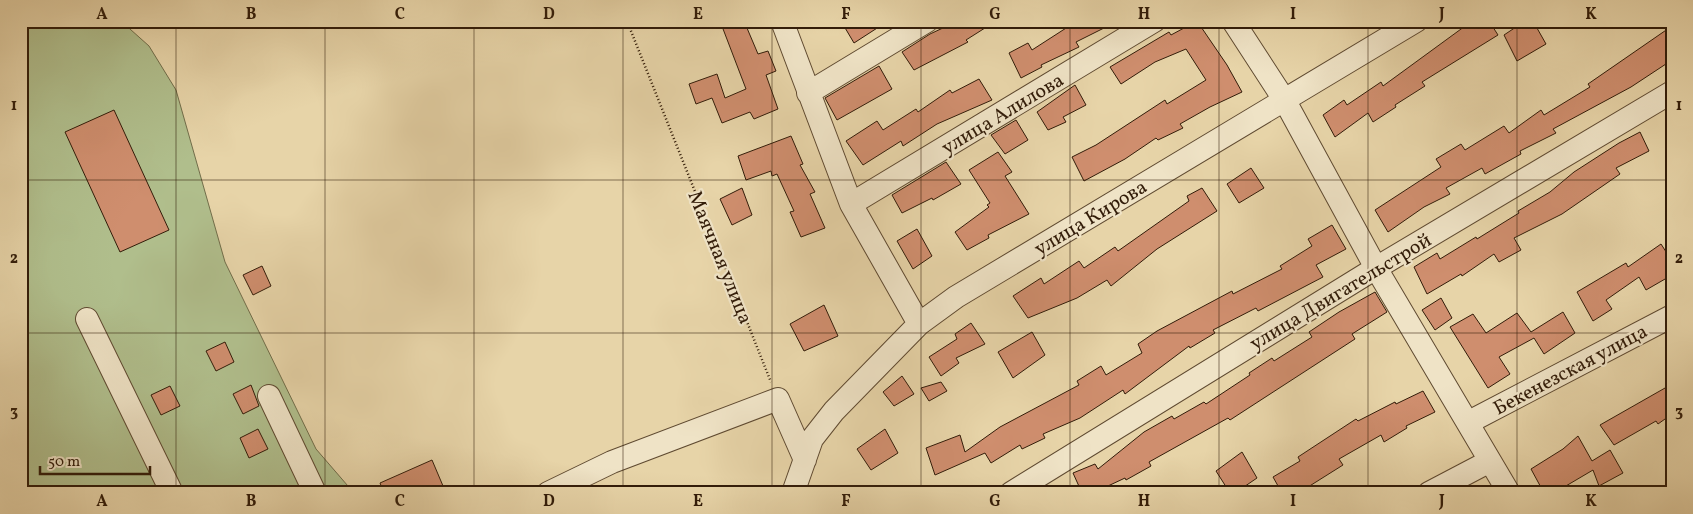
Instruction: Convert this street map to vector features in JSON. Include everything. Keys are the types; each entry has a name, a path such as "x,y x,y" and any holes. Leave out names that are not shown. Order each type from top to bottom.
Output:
{"street":[{"path":"782,21 851,204 919,324"},
{"path":"808,93 927,21"},
{"name":"улица Алилова","path":"851,204 1154,21"},
{"path":"1233,21 1285,101 1376,268 1469,422 1509,493"},
{"name":"улица Кирова","path":"805,460 812,439 834,411 919,324 964,292 1416,21"},
{"name":"улица Двигательстрой","path":"1011,493 1376,268 1672,92"},
{"name":"Бекенезская улица","path":"1469,422 1672,316"},
{"path":"87,319 172,493"},
{"path":"269,396 315,493"},
{"path":"548,493 612,462 778,399 805,460 792,493"},
{"path":"1429,493 1490,461"}],"path":[{"name":"Маячная улица","path":"627,21 778,399"}],"green space":[{"path":"21,21 121,21 149,46 176,90 225,262 316,449 354,493 21,493"}],"building":[{"path":"720,21 744,21 758,54 768,51 776,71 766,75 778,109 754,119 750,112 722,123 712,98 696,104 689,84 717,74 725,98 746,89"},
{"path":"841,21 888,21 854,43"},
{"path":"958,21 996,21 966,40 968,42 914,70 902,52 930,34"},
{"path":"1077,21 1118,21 1076,42 1079,47 1041,65 1042,67 1021,78 1009,53 1028,43 1032,50"},
{"path":"1197,21 1227,65 1242,92 1210,107 1180,124 1183,128 1158,140 1156,138 1125,159 1084,181 1072,157 1096,145 1165,100 1167,104 1206,80 1186,49 1155,62 1121,84 1110,67 1169,32 1171,35"},
{"path":"1472,21 1489,21 1498,35 1422,82 1425,86 1373,122 1368,113 1335,137 1323,115 1344,100 1347,105 1381,82 1383,86"},
{"path":"1525,21 1533,21 1546,44 1517,61 1504,35"},
{"path":"1672,26 1672,60 1631,87 1553,129 1556,133 1520,151 1521,154 1485,174 1482,168 1446,188 1450,194 1424,207 1388,232 1375,210 1441,167 1436,159 1461,144 1465,150 1504,126 1509,133 1541,110 1544,115 1590,87 1588,84"},
{"path":"879,66 892,89 837,120 825,98"},
{"path":"979,79 992,100 937,124 903,146 901,141 863,165 846,141 877,121 883,130 916,109 918,112 950,90 952,93"},
{"path":"1075,85 1086,105 1063,117 1066,122 1048,130 1037,112"},
{"path":"114,110 169,230 120,252 65,132"},
{"path":"1016,120 1028,140 1005,154 991,135"},
{"path":"1640,132 1649,151 1616,168 1620,174 1562,214 1514,238 1521,250 1499,262 1494,254 1462,276 1461,274 1427,294 1414,267 1437,253 1440,259 1476,237 1477,239 1550,192 1574,172"},
{"path":"791,136 803,164 800,165 815,192 810,194 825,228 801,237 790,212 794,211 777,174 772,176 771,171 746,180 738,156"},
{"path":"998,152 1012,172 1005,176 1029,214 988,235 989,238 967,250 955,232 989,207 987,205 990,203 969,170"},
{"path":"946,162 961,184 933,200 932,198 902,213 892,195"},
{"path":"1251,168 1264,188 1239,203 1227,184"},
{"path":"742,188 752,215 732,225 720,199"},
{"path":"1202,188 1217,211 1157,249 1111,286 1107,280 1077,298 1028,318 1013,296 1041,278 1044,284 1079,261 1084,268 1115,247 1118,251 1189,201 1187,196"},
{"path":"1332,225 1346,249 1316,265 1323,277 1258,311 1256,308 1213,330 1215,333 1190,348 1189,346 1125,394 1123,390 1080,418 1043,434 1045,438 1022,449 1020,445 991,463 985,453 935,475 926,448 960,435 965,452 1000,427 1079,385 1077,381 1101,366 1106,375 1142,353 1138,344 1157,331 1232,291 1233,294 1282,269 1280,266 1312,246 1308,239"},
{"path":"917,229 932,256 913,269 897,241"},
{"path":"1661,244 1672,261 1672,275 1646,290 1639,277 1606,300 1612,309 1593,321 1577,292 1626,263 1628,267"},
{"path":"262,266 271,286 253,295 243,275"},
{"path":"1375,292 1387,312 1352,334 1355,339 1230,420 1228,418 1149,462 1151,466 1126,480 1125,478 1093,493 1082,493 1073,473 1095,464 1098,469 1144,432 1172,416 1174,419 1204,402 1206,404 1272,358 1274,361 1312,337 1309,332 1339,312"},
{"path":"1441,298 1452,318 1435,330 1422,310"},
{"path":"824,305 838,336 804,351 790,324"},
{"path":"1563,312 1575,333 1544,354 1534,338 1499,357 1510,374 1488,388 1450,327 1473,314 1486,333 1517,313 1531,332"},
{"path":"971,323 985,344 956,358 959,363 941,376 929,357 957,339 955,334"},
{"path":"1032,332 1045,355 1013,378 998,352"},
{"path":"225,342 234,362 216,371 206,351"},
{"path":"902,376 914,394 894,406 883,392"},
{"path":"941,382 947,391 929,401 921,388"},
{"path":"251,385 259,406 243,414 233,394"},
{"path":"170,386 180,406 161,415 151,395"},
{"path":"1665,388 1672,399 1672,414 1658,424 1656,421 1614,445 1600,425"},
{"path":"1423,391 1435,412 1406,426 1407,428 1384,442 1381,435 1339,459 1343,465 1308,487 1296,493 1282,493 1273,477 1300,461 1298,457 1356,419 1358,421 1395,402 1396,404"},
{"path":"258,429 268,449 249,458 240,438"},
{"path":"885,429 898,453 871,470 857,449"},
{"path":"1578,436 1592,461 1610,450 1623,473 1599,486 1593,470 1554,493 1544,493 1531,469 1563,449"},
{"path":"1242,452 1257,478 1235,493 1230,493 1216,471"},
{"path":"432,460 446,493 384,493 380,483"}]}
